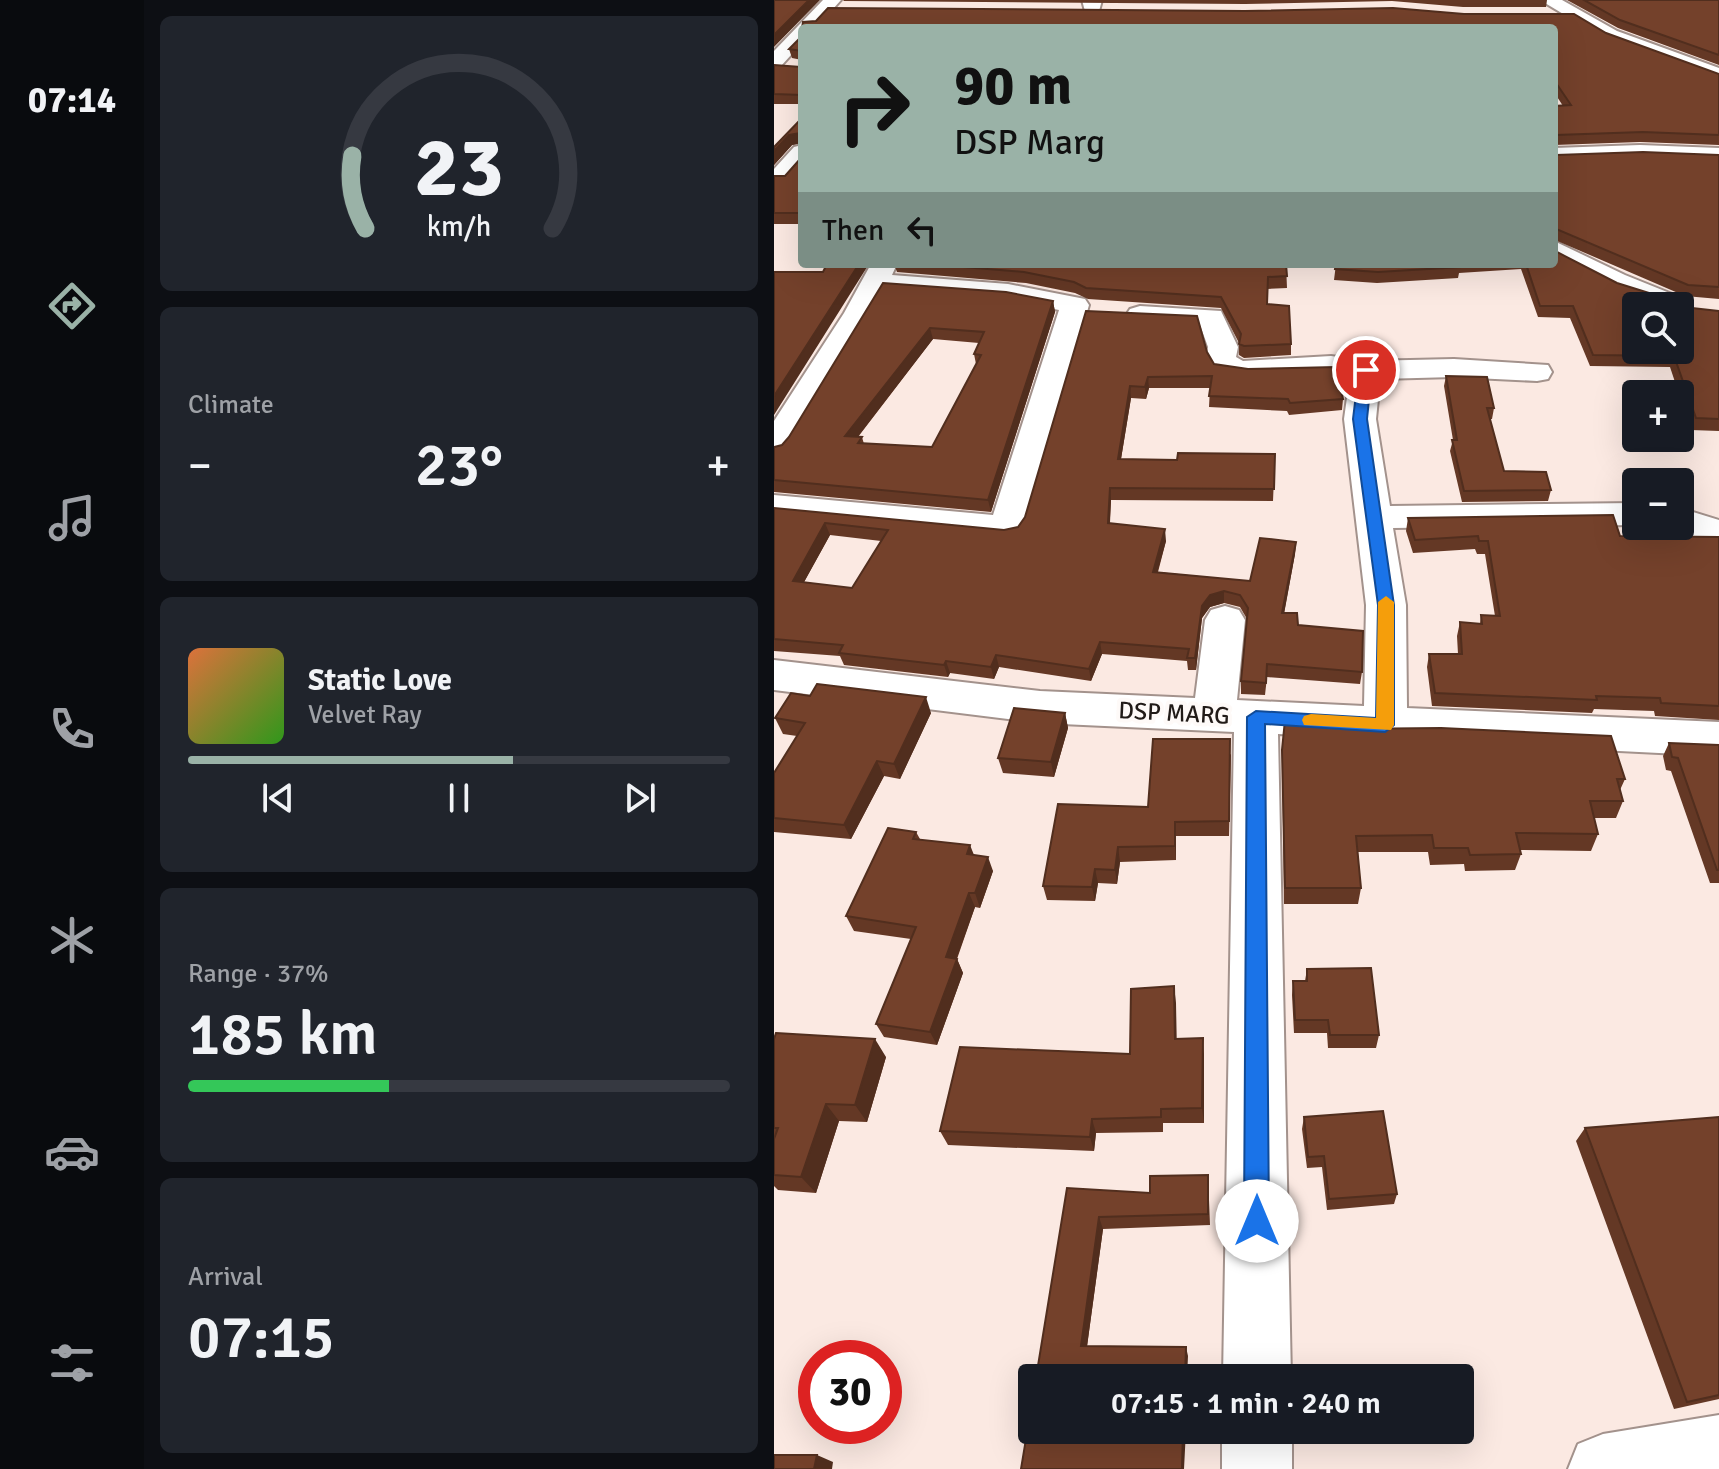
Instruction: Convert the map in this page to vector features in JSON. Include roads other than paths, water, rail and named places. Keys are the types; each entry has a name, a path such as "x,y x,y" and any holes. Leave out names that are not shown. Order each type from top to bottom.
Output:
{"street":[{"path":"812,24 833,7"},
{"path":"1546,8 1573,15 1611,35 1719,75"},
{"path":"774,64 798,37"},
{"path":"774,64 798,67"},
{"path":"1558,155 1640,152 1719,155"},
{"path":"785,180 798,159"},
{"path":"1558,251 1615,281 1645,292"},
{"path":"774,447 880,273 1008,292 1093,311 1211,317 1223,347 1221,357 1226,367 1244,371 1319,366 1366,370 1454,368 1537,372"},
{"path":"774,506 1007,528 1093,311"},
{"path":"1366,370 1360,419 1386,605 1385,725"},
{"path":"1376,517 1622,514"},
{"path":"1694,522 1719,534"},
{"path":"1225,620 1235,716 1257,1364"},
{"name":"DSP MARG","path":"780,687 1040,707 1719,739"},
{"path":"1257,1444 1257,1469"},
{"path":"1603,1469 1719,1450"}]}
